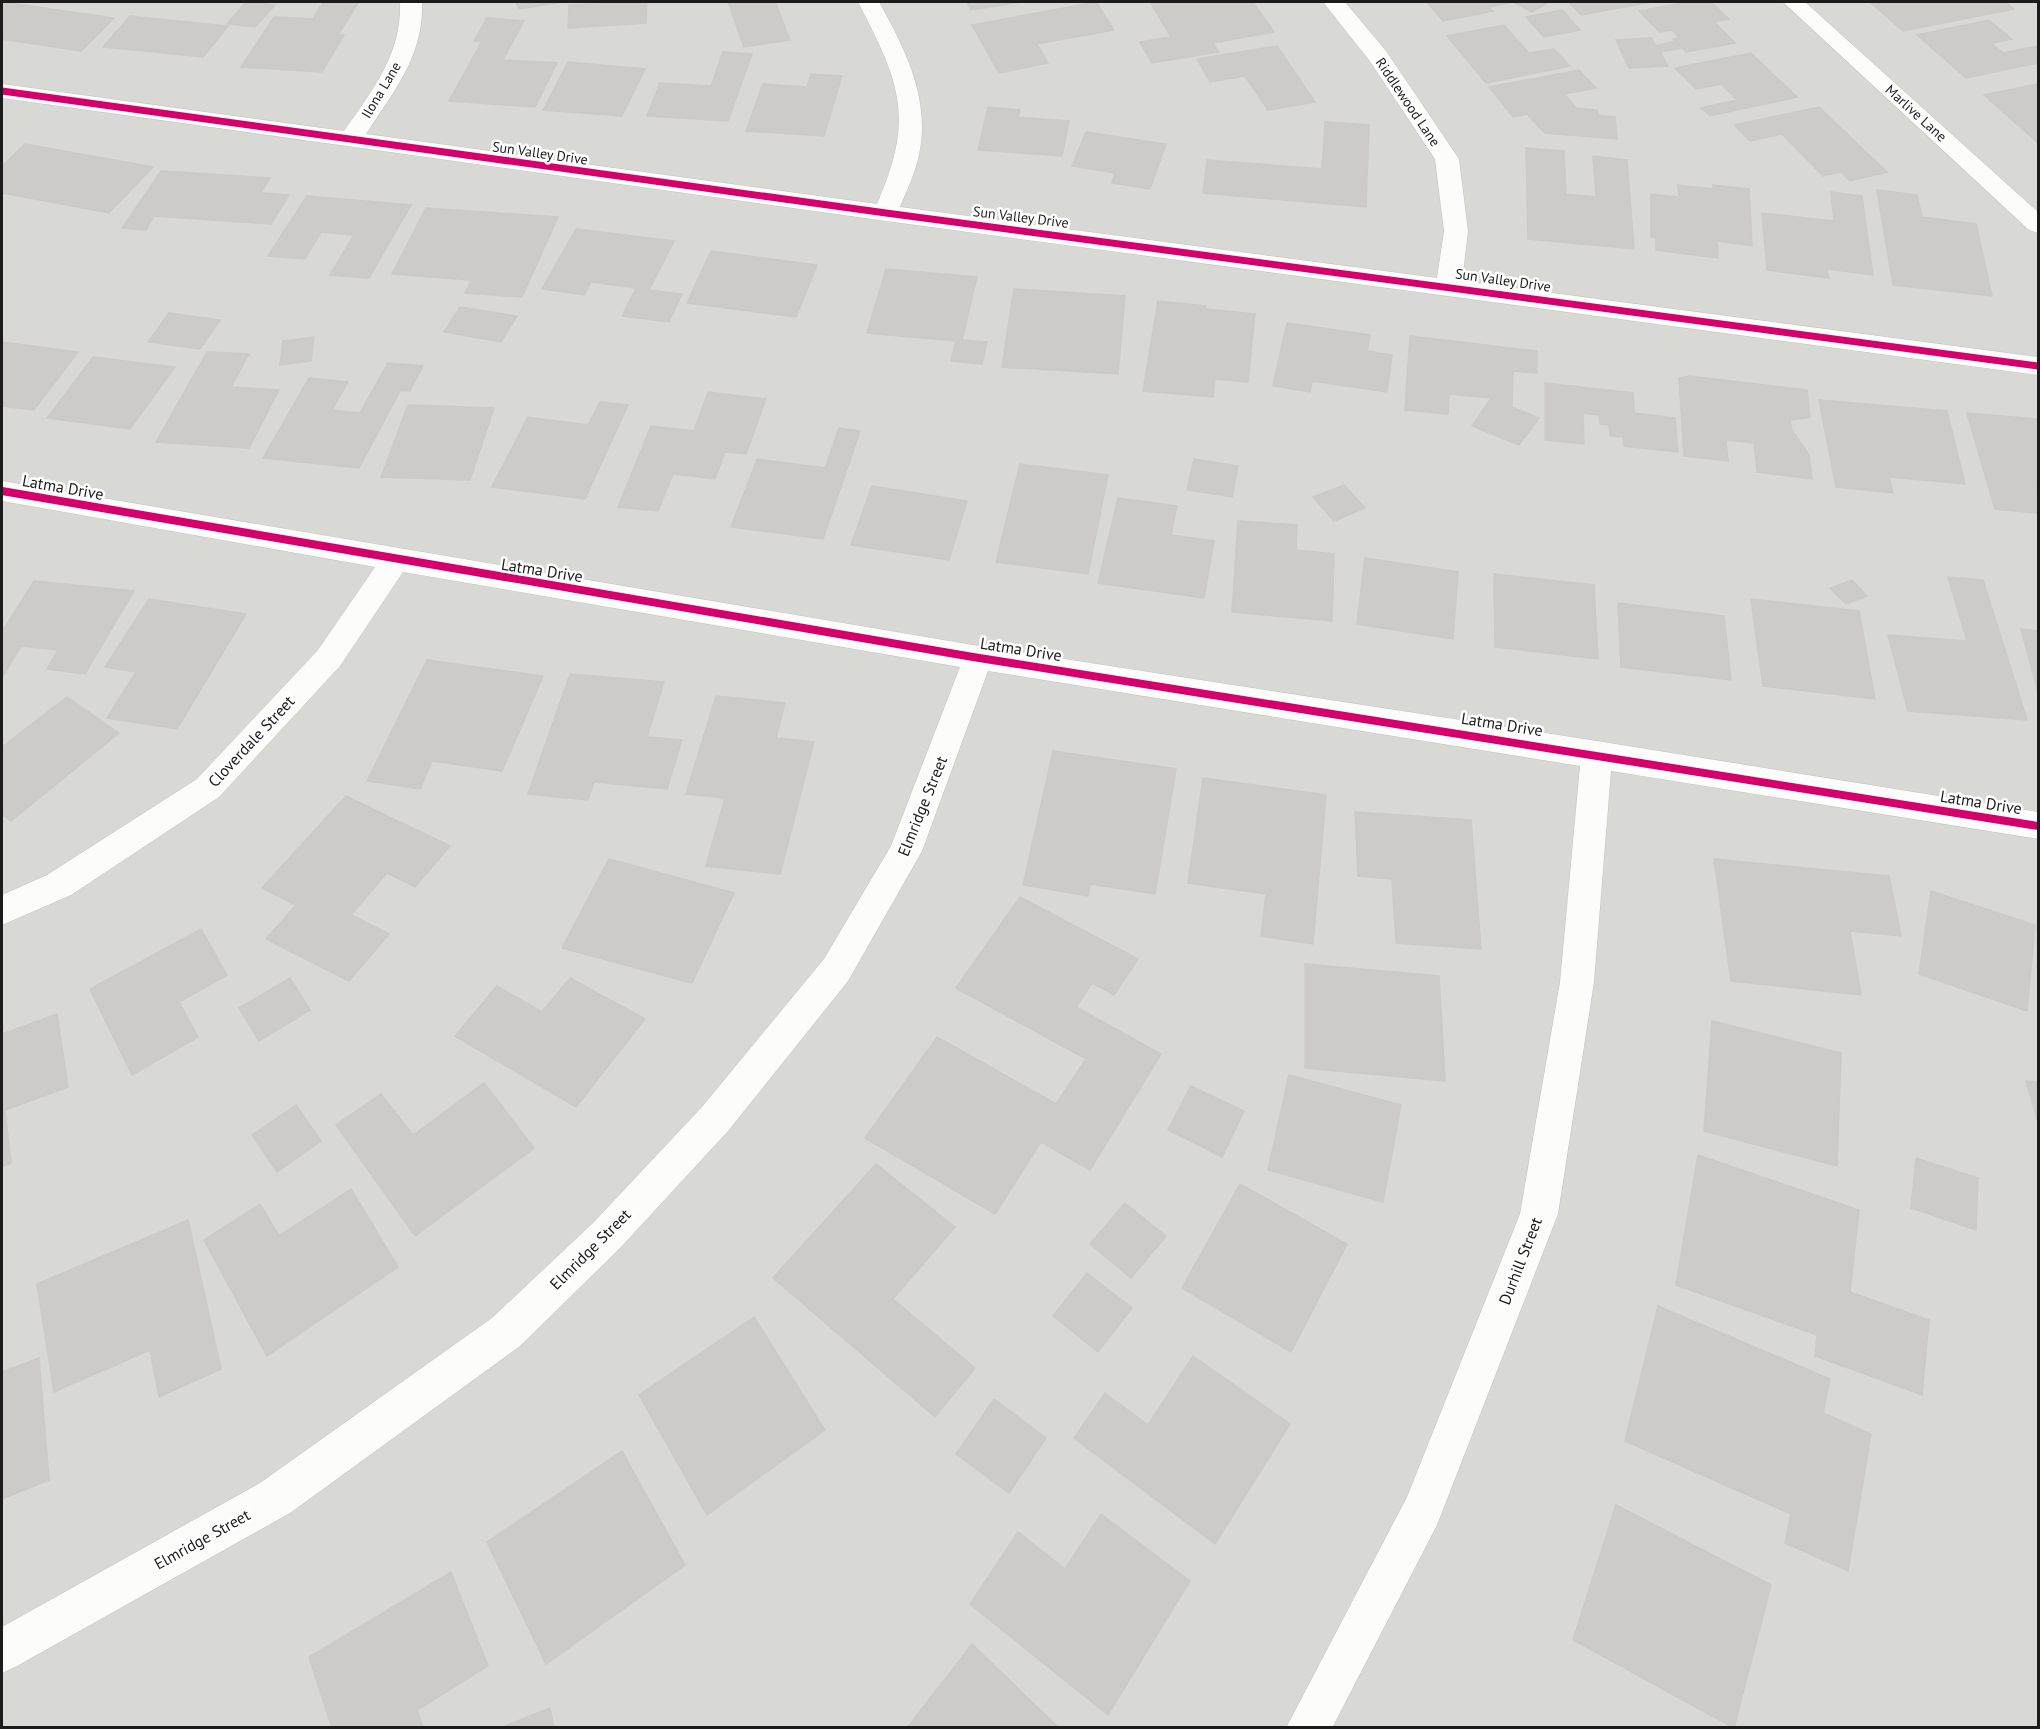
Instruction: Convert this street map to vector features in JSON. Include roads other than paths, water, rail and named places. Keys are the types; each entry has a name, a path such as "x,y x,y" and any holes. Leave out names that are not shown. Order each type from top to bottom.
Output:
{"street":[{"name":"Ilona Lane","path":"350,140 394,74 409,39 411,2"},
{"path":"869,2 902,68 910,96 912,123 909,149 886,213"},
{"name":"Riddlewood Lane","path":"1334,2 1378,56 1447,159 1456,231 1449,286"},
{"name":"Marlive Lane","path":"1793,2 2038,225"},
{"name":"Sun Valley Drive","path":"2,91 886,213 2038,366"},
{"name":"Latma Drive","path":"2,491 395,561 978,658 1597,754 2038,826"},
{"name":"Cloverdale Street","path":"2,910 59,885 208,788 329,657 395,561"},
{"name":"Elmridge Street","path":"2,1651 275,1498 506,1332 607,1235 715,1119 836,970 906,851 978,658"},
{"name":"Durhill Street","path":"1308,1728 1422,1510 1539,1214 1577,982 1597,754"}]}
